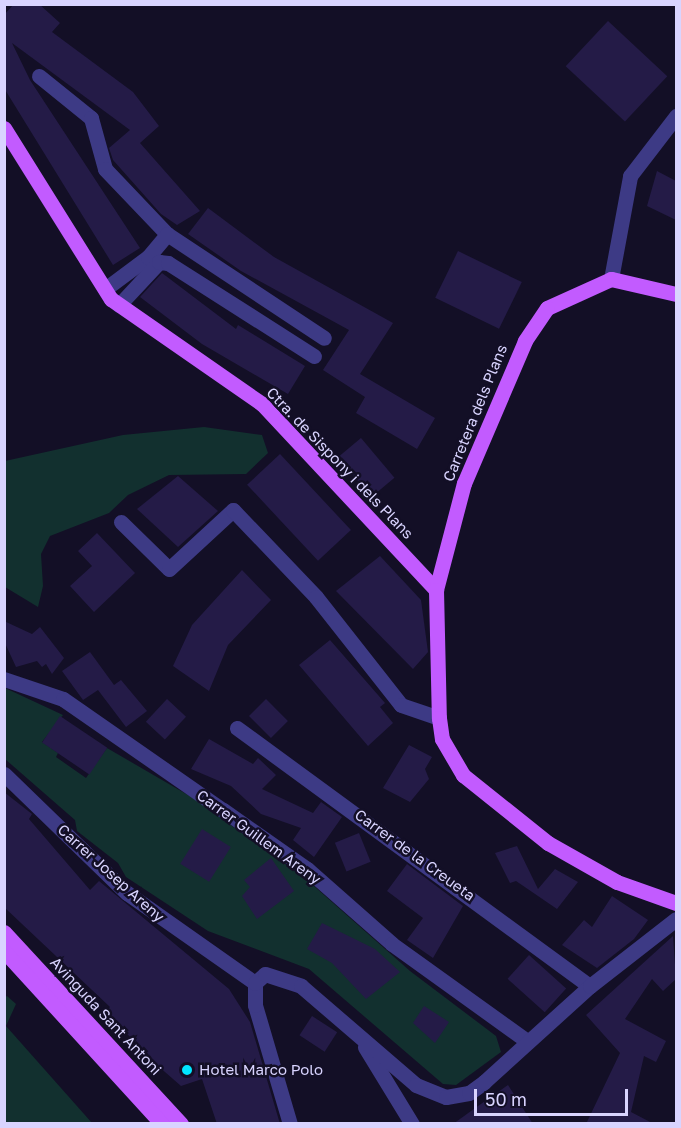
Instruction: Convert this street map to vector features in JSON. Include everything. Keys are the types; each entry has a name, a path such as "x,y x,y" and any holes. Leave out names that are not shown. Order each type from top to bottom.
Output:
{"main road":[{"name":"Ctra. de Sispony i dels Plans","path":"4,128 105,289 119,305 262,404 436,590"},
{"path":"611,279 676,294"},
{"name":"Carretera dels Plans","path":"611,279 547,308 525,341 464,483 436,590 439,718 442,739 463,775 507,814 617,882 676,903"},
{"name":"Avinguda Sant Antoni","path":"4,932 181,1124"},
{"name":"Avinguda Sant Antoni","path":"4,951 162,1124"}],"street":[{"path":"39,76 91,118 105,169 167,234 324,338"},
{"path":"611,279 630,176 676,116"},
{"path":"105,289 148,256 167,234"},
{"path":"119,305 159,262 168,264 314,356"},
{"path":"121,522 169,569 233,510 316,597 401,705 439,718"},
{"name":"Carrer Guillem Areny","path":"4,679 63,699 308,869 392,944 526,1041"},
{"name":"Carrer de la Creueta","path":"237,728 590,986"},
{"name":"Carrer Josep Areny","path":"4,774 128,893 255,983"},
{"path":"290,1124 255,1005 255,983 265,974 287,979 357,1034 416,1085 446,1096 469,1093 590,986 676,919"},
{"path":"357,1034 412,1124"}],"green space":[{"path":"204,427 262,435 268,453 246,474 169,475 128,495 109,513 50,536 41,554 43,586 38,607 5,587 5,461 123,435"},
{"path":"5,688 63,715 42,742 58,753 56,757 86,778 107,748 193,798 306,879 410,971 496,1036 501,1052 456,1085 443,1084 309,969 208,931 126,877 118,863 77,831 75,820 5,759"},
{"path":"7,996 16,1004 6,1026 92,1123 5,1123 4,998"}],"building":[{"path":"14,4 39,4 60,23 52,32 133,92 159,126 140,143 200,211 177,225 161,214 113,160 109,148 130,130 12,43 30,80 140,248 113,265 4,88 4,15"},
{"path":"608,21 667,76 625,122 566,66"},
{"path":"657,171 676,181 676,220 647,206"},
{"path":"208,208 274,257 393,323 360,374 435,418 417,449 356,413 365,397 323,370 349,330 241,271 188,234"},
{"path":"458,251 522,282 499,329 435,298"},
{"path":"162,273 236,329 238,325 305,366 288,394 202,344 140,297"},
{"path":"361,438 394,478 371,497 338,457"},
{"path":"280,454 351,530 318,561 247,485"},
{"path":"178,476 218,511 178,547 137,509"},
{"path":"97,533 135,573 94,612 70,586 92,566 78,551"},
{"path":"380,556 421,600 428,652 413,669 336,591"},
{"path":"242,570 271,600 228,645 209,691 173,666 192,625"},
{"path":"4,621 32,634 40,627 64,658 52,674 46,664 42,667 37,661 16,667 4,641"},
{"path":"330,640 385,703 380,707 393,723 368,746 299,665"},
{"path":"90,652 114,685 121,680 147,711 126,727 98,690 83,700 62,671"},
{"path":"167,699 186,717 165,739 146,722"},
{"path":"266,699 288,721 271,738 249,716"},
{"path":"60,716 107,748 89,774 42,743"},
{"path":"209,739 253,764 258,758 276,775 262,789 313,813 321,802 342,817 314,857 293,840 301,828 261,814 231,786 191,769"},
{"path":"409,745 432,757 425,769 429,779 410,802 383,788"},
{"path":"4,792 32,814 29,819 90,890 99,881 229,989 250,1022 280,1124 217,1124 202,1079 181,1086 157,1065 106,1012 110,1007 4,907"},
{"path":"202,829 231,847 209,882 180,864"},
{"path":"359,833 371,862 347,871 335,843"},
{"path":"517,846 538,889 555,869 578,882 557,909 516,881 510,883 495,853"},
{"path":"271,858 294,891 257,919 242,896 250,887 244,880"},
{"path":"407,864 463,906 433,958 407,940 423,918 387,891"},
{"path":"612,896 648,920 634,939 597,968 562,945 584,920 592,927"},
{"path":"322,923 375,949 400,972 366,999 332,963 307,949"},
{"path":"673,936 676,979 663,991 652,979 625,1019 666,1041 656,1062 644,1056 631,1112 654,1124 586,1124 620,1053 586,1015"},
{"path":"529,955 566,988 545,1012 508,979"},
{"path":"424,1006 449,1022 435,1043 413,1023"},
{"path":"312,1016 337,1032 325,1052 299,1035"},
{"path":"508,1085 533,1124 453,1124 478,1106"}],"place":[{"name":"Hotel Marco Polo","path":"187,1070"}]}
